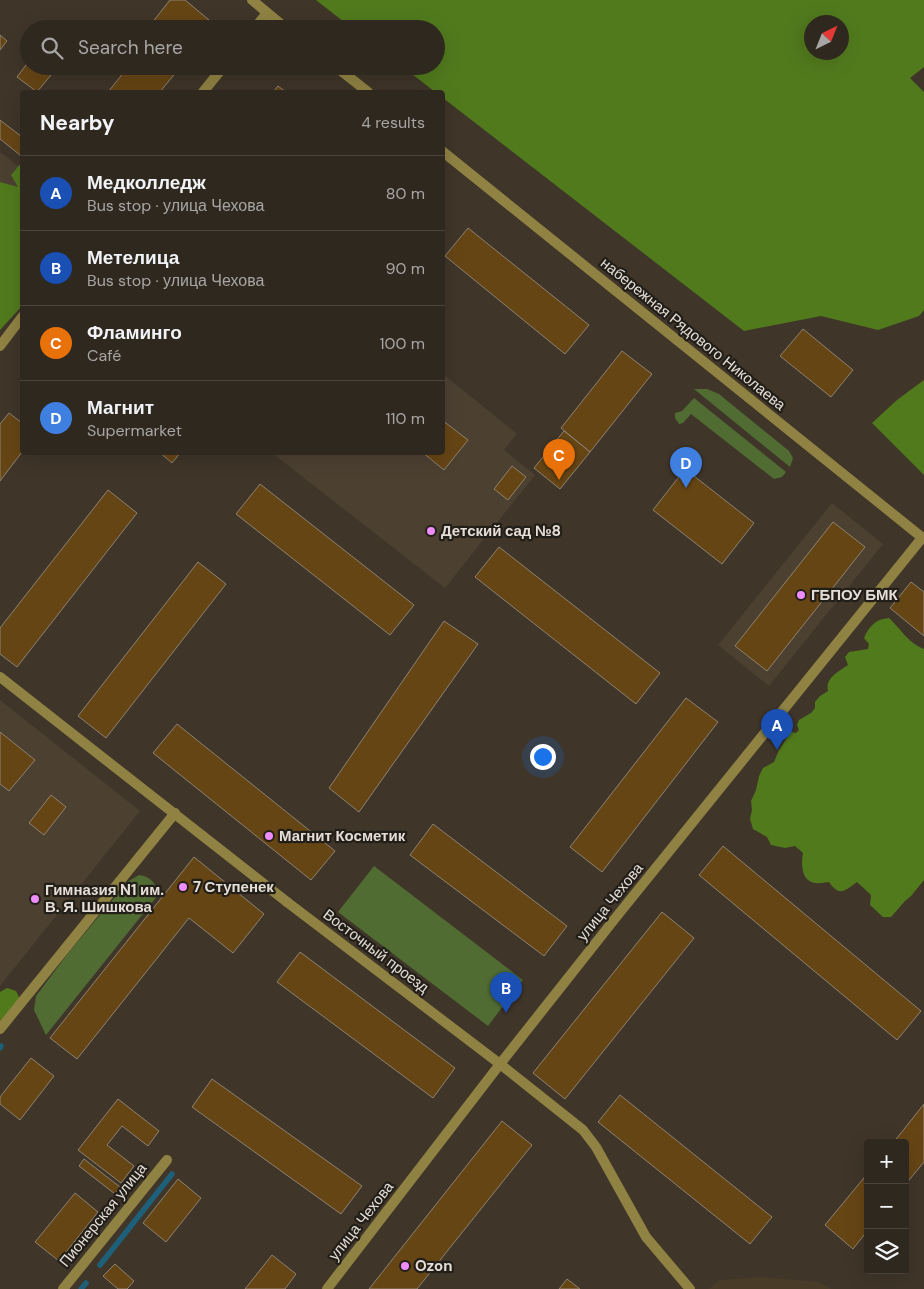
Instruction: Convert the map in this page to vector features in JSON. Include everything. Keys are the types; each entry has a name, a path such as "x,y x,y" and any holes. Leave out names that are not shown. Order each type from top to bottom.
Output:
{"street":[{"path":"252,0 276,20"},
{"path":"261,20 267,13"},
{"path":"205,90 217,75"},
{"path":"346,75 365,90"},
{"name":"набережная Рядового Николаева","path":"445,153 923,538"},
{"path":"0,346 20,320"},
{"name":"улица Чехова","path":"327,1289 500,1064 617,916 923,538"},
{"name":"Восточный проезд","path":"0,676 287,902 500,1064 583,1130 596,1146 646,1237 690,1289"},
{"path":"0,1029 175,813"},
{"name":"Пионерская улица","path":"64,1289 167,1160"}],"shaded area":[{"path":"0,152 20,167 20,193 0,219"},
{"name":"Детский сад №8","path":"445,376 517,434 504,450 535,475 445,588 275,455 445,455"},
{"name":"ГБПОУ БМК","path":"832,503 883,544 769,686 718,645"},
{"name":"Гимназия N1 им. В. Я. Шишкова","path":"0,700 140,811 0,986"},
{"path":"761,1277 819,1282 832,1289 708,1289 720,1280"}],"green space":[{"path":"316,0 924,0 924,67 910,78 924,92 924,310 919,316 878,330 821,316 744,331 445,100 445,90 432,90 413,75 445,75 445,20 342,20"},
{"path":"20,164 20,308 0,330 0,182 18,187 11,175"},
{"path":"924,380 924,475 872,423 897,400"},
{"path":"694,389 707,389 719,394 789,451 793,458 790,467"},
{"path":"694,398 786,472 782,477 774,479 691,414 683,423 679,424 675,418 675,413 682,411"},
{"path":"889,618 909,639 924,649 924,880 891,917 883,917 870,905 871,895 857,882 846,890 839,891 829,882 811,882 803,872 803,853 795,846 785,848 771,845 767,837 753,829 750,819 751,801 763,768 774,762 779,750 791,732 796,733 799,730 797,725 799,720 811,713 815,708 815,702 828,691 830,679 848,665 845,657 849,652 868,649 869,644 864,638 868,630 877,622"},
{"path":"374,866 523,980 488,1026 338,912"},
{"path":"139,875 152,881 158,895 46,1035 34,1010 36,996 69,952 127,882"},
{"path":"7,988 16,991 20,999 0,1021 0,992"}],"building":[{"path":"170,0 185,0 209,20 154,20"},
{"path":"0,35 7,41 0,50"},
{"path":"20,73 20,75 51,75 39,90 34,90 17,77"},
{"path":"122,75 174,75 162,90 110,90"},
{"path":"278,86 283,90 275,90"},
{"path":"0,120 20,135 20,155 0,139"},
{"path":"468,228 589,325 565,354 445,256"},
{"path":"803,329 853,370 831,397 780,356"},
{"path":"622,351 652,374 590,452 561,428"},
{"path":"9,413 20,421 20,455 0,481 0,424"},
{"path":"445,422 468,440 444,470 426,455 445,455"},
{"path":"564,431 590,452 560,489 534,468"},
{"path":"163,455 179,455 172,463"},
{"path":"512,466 526,477 508,500 494,489"},
{"path":"685,469 754,523 722,564 653,510"},
{"path":"260,484 414,605 390,635 236,514"},
{"path":"108,490 137,513 17,667 0,654 0,628"},
{"path":"833,522 865,547 767,671 735,646"},
{"path":"499,547 660,673 636,704 475,577"},
{"path":"198,562 226,584 106,738 78,716"},
{"path":"911,582 924,592 924,636 890,608"},
{"path":"444,621 478,644 359,812 329,788"},
{"path":"686,698 718,722 602,872 570,847"},
{"path":"177,724 335,851 311,880 153,753"},
{"path":"0,732 35,760 9,791 0,784"},
{"path":"51,795 66,807 44,835 29,823"},
{"path":"433,824 567,926 544,956 410,855"},
{"path":"723,846 921,1011 897,1040 699,875"},
{"path":"194,857 264,914 233,953 189,918 77,1059 50,1038"},
{"path":"662,912 694,938 565,1099 533,1073"},
{"path":"300,952 455,1068 433,1098 277,982"},
{"path":"31,1058 54,1076 20,1120 0,1104 0,1097"},
{"path":"212,1079 362,1186 341,1214 192,1107"},
{"path":"620,1095 772,1217 750,1244 598,1122"},
{"path":"118,1099 159,1131 148,1146 122,1126 107,1145 134,1166 121,1183 78,1150"},
{"path":"924,1104 924,1162 909,1180 909,1139 896,1139"},
{"path":"502,1121 532,1145 417,1289 369,1289"},
{"path":"84,1159 120,1187 115,1194 79,1166"},
{"path":"864,1178 864,1235 853,1249 825,1225"},
{"path":"178,1179 201,1198 166,1242 143,1223"},
{"path":"75,1193 98,1212 59,1261 35,1242"},
{"path":"272,1255 296,1274 285,1289 245,1289"},
{"path":"115,1264 134,1281 127,1289 118,1289 103,1276"},
{"path":"567,1279 580,1289 559,1289"}],"waterway":[{"path":"100,1265 172,1174"},
{"path":"81,1289 86,1283"}],"place":[{"name":"Фламинго","path":"559,480"},
{"name":"Магнит","path":"686,488"},
{"name":"Детский сад №8","path":"431,531"},
{"name":"ГБПОУ БМК","path":"801,595"},
{"name":"Медколледж","path":"777,750"},
{"name":"Магнит Косметик","path":"269,836"},
{"name":"7 Ступенек","path":"183,887"},
{"name":"Гимназия N1 им. В. Я. Шишкова","path":"35,899"},
{"name":"Метелица","path":"506,1013"},
{"name":"Ozon","path":"405,1266"}]}
